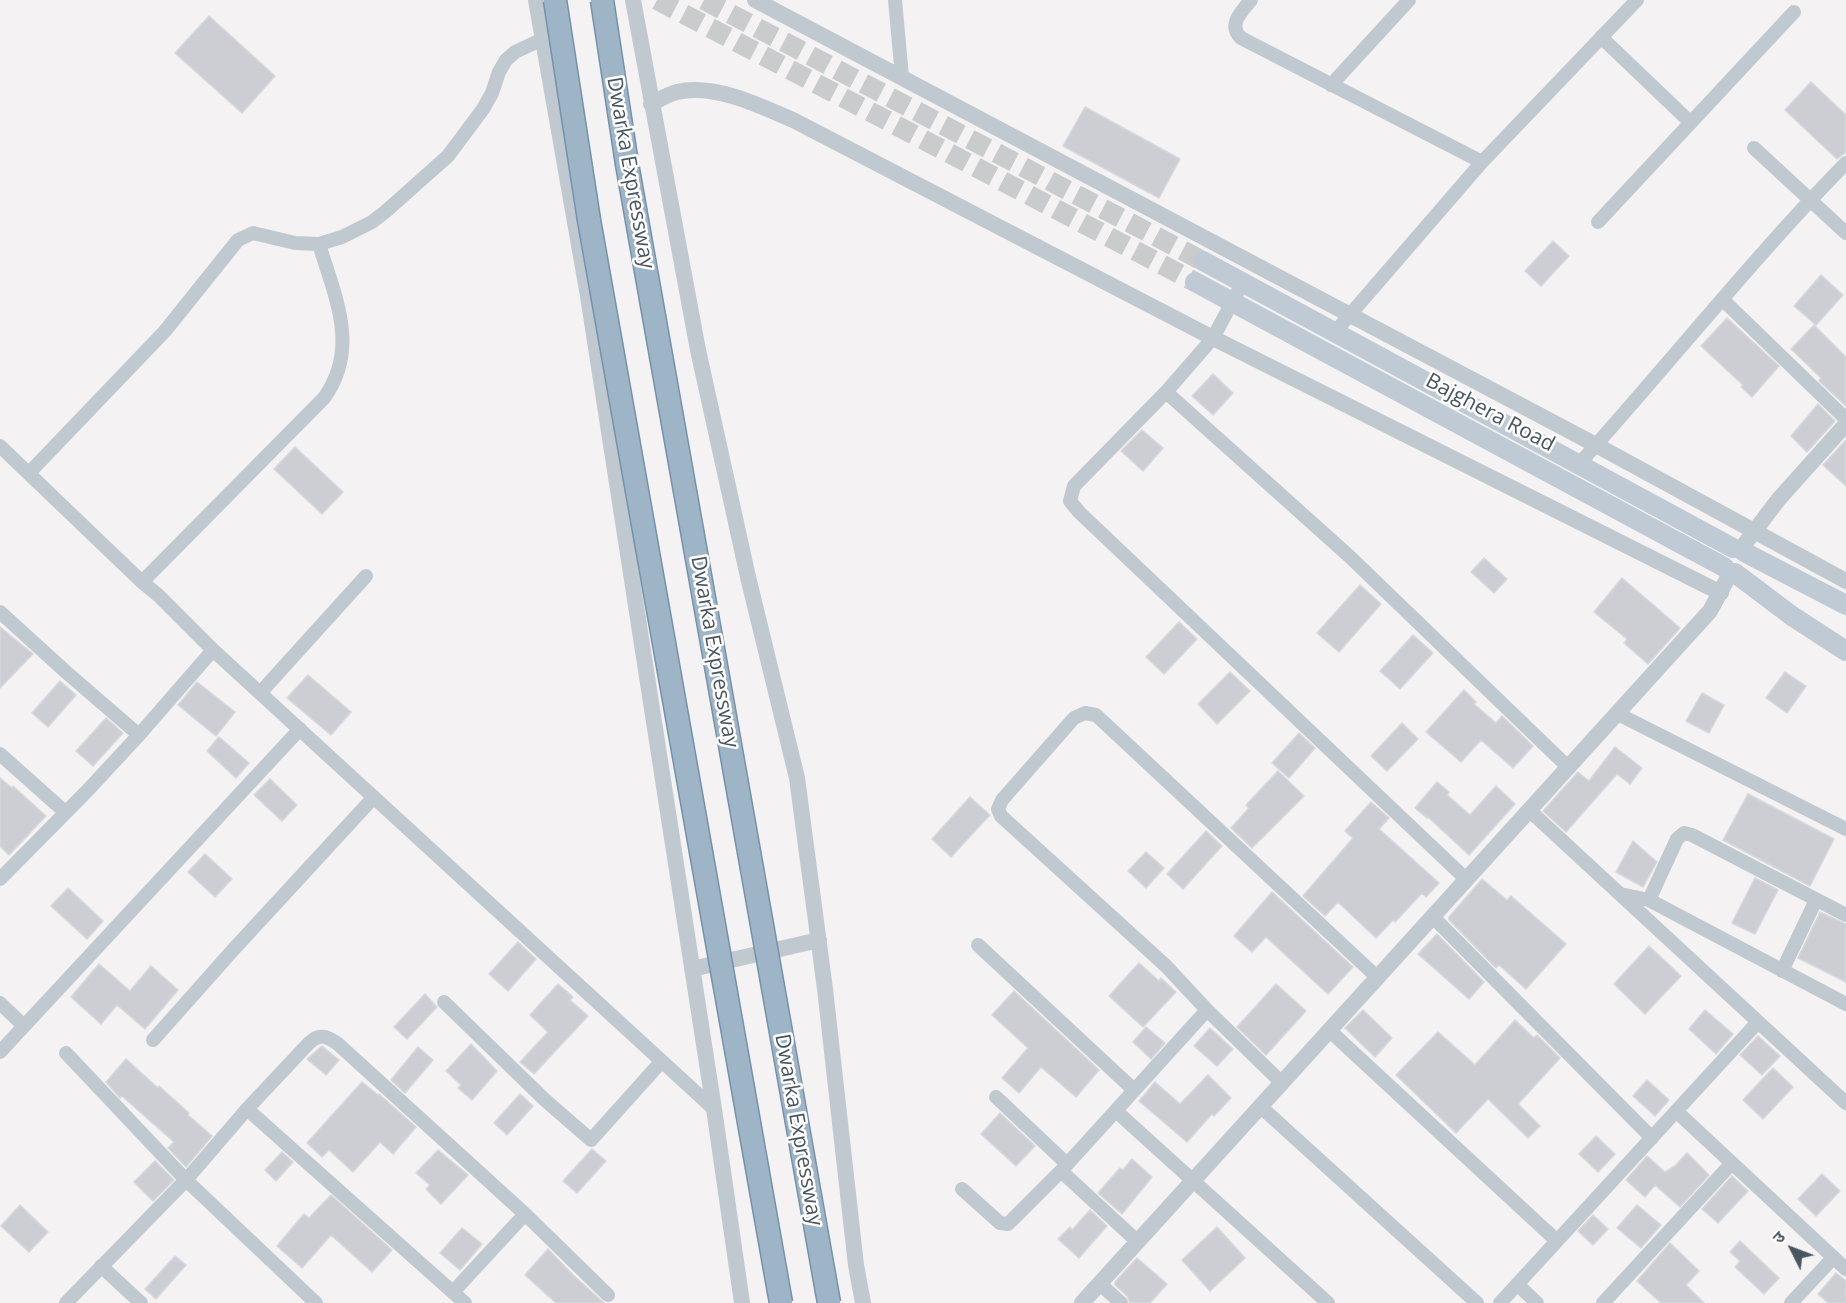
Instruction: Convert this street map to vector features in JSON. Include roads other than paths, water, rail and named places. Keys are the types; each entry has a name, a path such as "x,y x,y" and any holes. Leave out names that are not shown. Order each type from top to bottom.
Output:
{"highway":[{"path":"555,0 584,187 781,1303"},
{"name":"Dwarka Expressway","path":"602,0 627,164 829,1303"}],"main road":[{"name":"Bajghera Road","path":"1203,261 1739,550 1846,605"},
{"name":"Bajghera Road","path":"1195,282 1730,571 1792,616 1846,651"},
{"path":"1730,571 1743,570 1747,563 1739,550"}],"street":[{"path":"536,0 590,308 742,1303"},
{"path":"633,0 698,350 748,577 797,778 819,940 856,1265 863,1303"},
{"path":"755,0 1596,445 1846,581"},
{"path":"895,0 902,77"},
{"path":"1251,0 1237,20 1235,26 1238,35 1482,162"},
{"path":"1331,85 1409,0"},
{"path":"1335,332 1482,162 1637,0"},
{"path":"1598,222 1794,12"},
{"path":"1601,37 1690,122"},
{"path":"29,473 165,331 238,240 253,233 295,243 319,244 342,237 372,222 448,156 483,109 506,60 515,52 543,39"},
{"path":"651,104 676,92 702,90 737,97 807,126 1213,338 1721,593"},
{"path":"1754,148 1846,233"},
{"path":"1580,464 1722,299 1811,199 1846,164"},
{"path":"142,582 324,398 337,377 342,360 344,339 337,304 319,244"},
{"path":"1243,282 1213,338 1166,392 1074,486 1070,501 1467,880"},
{"path":"1722,299 1846,419"},
{"path":"1166,392 1349,556 1569,768"},
{"path":"1739,550 1799,475 1846,424"},
{"path":"0,446 213,650 714,1109"},
{"path":"1082,1303 1710,611 1730,571"},
{"path":"260,693 366,576"},
{"path":"0,612 139,735"},
{"path":"0,879 139,735 213,650"},
{"path":"1282,1083 1207,1010 1166,966 1005,821 999,813 998,809 1002,800 1079,714 1096,715 1378,978"},
{"path":"1618,714 1846,829"},
{"path":"0,1052 300,729"},
{"path":"0,754 65,812"},
{"path":"153,1040 374,797"},
{"path":"1530,811 1846,1103"},
{"path":"1649,900 1677,839 1684,833 1692,835 1846,915"},
{"path":"1620,894 1649,900 1846,1004"},
{"path":"1782,971 1816,900"},
{"path":"1433,917 1652,1138"},
{"path":"692,969 819,940"},
{"path":"978,945 1134,1090"},
{"path":"444,1002 545,1100 591,1140 661,1062"},
{"path":"0,1003 24,1026"},
{"path":"962,1189 1000,1223 1006,1225 1064,1168 1207,1010"},
{"path":"1500,1303 1758,1022"},
{"path":"1330,1031 1557,1241"},
{"path":"66,1303 186,1180 247,1108 319,1036 328,1037 525,1215 608,1295"},
{"path":"66,1053 186,1180 316,1303"},
{"path":"996,1097 1138,1242"},
{"path":"1261,1107 1477,1303"},
{"path":"247,1108 465,1303"},
{"path":"1116,1111 1328,1303"},
{"path":"1676,1111 1846,1269"},
{"path":"1603,1303 1732,1163"},
{"path":"453,1292 525,1215"},
{"path":"1791,1303 1833,1257"},
{"path":"101,1266 141,1303"},
{"path":"1100,1284 1120,1303"},
{"path":"1517,1284 1537,1303"}],"tunnel":[{"path":"657,0 1195,282"},
{"path":"704,0 1203,261"}]}
